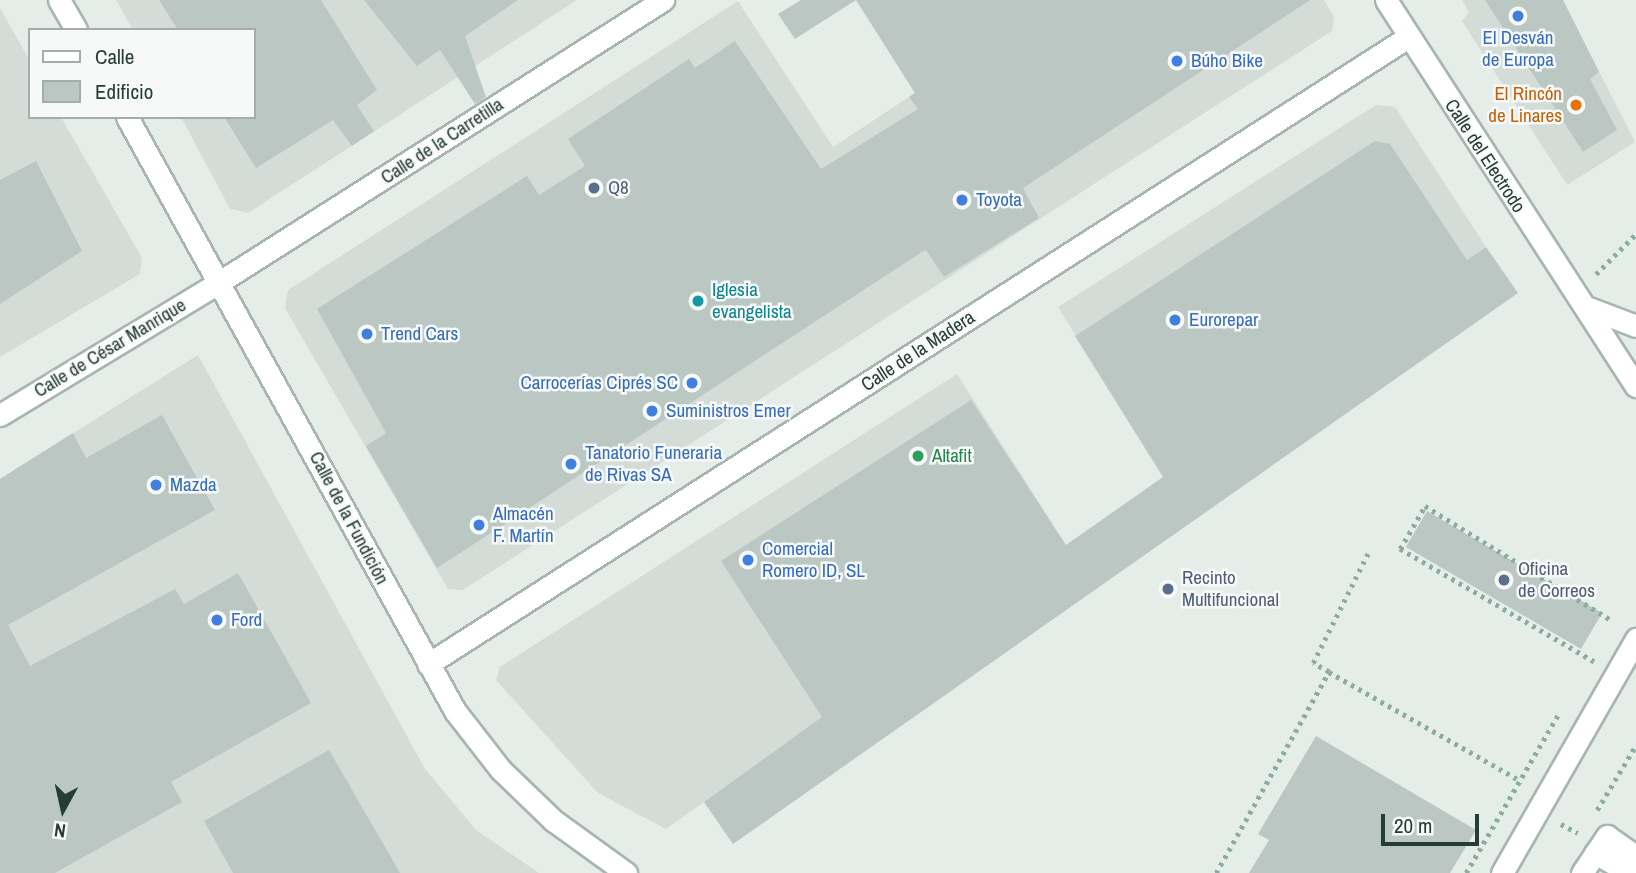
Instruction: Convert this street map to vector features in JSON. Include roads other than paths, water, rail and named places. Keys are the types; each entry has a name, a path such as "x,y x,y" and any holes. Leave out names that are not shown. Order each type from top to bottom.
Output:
{"street":[{"path":"59,0 75,28"},
{"name":"Calle de la Carretilla","path":"221,281 663,0"},
{"name":"Calle del Electrodo","path":"1386,0 1583,300 1636,386"},
{"name":"Calle de la Madera","path":"428,664 1408,37"},
{"name":"Calle de la Fundición","path":"128,119 221,281 455,711 501,770 554,821 626,873"},
{"name":"Calle de César Manrique","path":"0,415 221,281"},
{"path":"1583,300 1636,326"},
{"path":"1502,873 1636,639"},
{"path":"1586,848 1607,836 1636,856"},
{"path":"1582,873 1586,848"},
{"path":"1586,848 1629,873"}],"place":[{"name":"El Desván de Europa","path":"1518,16"},
{"name":"Búho Bike","path":"1177,61"},
{"name":"El Rincón de Linares","path":"1576,105"},
{"name":"Q8","path":"594,188"},
{"name":"Toyota","path":"962,200"},
{"name":"Iglesia evangelista","path":"698,301"},
{"name":"Eurorepar","path":"1175,320"},
{"name":"Trend Cars","path":"367,334"},
{"name":"Carrocerías Ciprés SC","path":"692,383"},
{"name":"Suministros Emer","path":"652,411"},
{"name":"Altafit","path":"918,456"},
{"name":"Tanatorio Funeraria de Rivas SA","path":"571,464"},
{"name":"Mazda","path":"156,485"},
{"name":"Almacén F. Martín","path":"479,525"},
{"name":"Comercial Romero ID, SL","path":"748,560"},
{"name":"Oficina de Correos","path":"1504,580"},
{"name":"Recinto Multifuncional","path":"1168,589"},
{"name":"Ford","path":"217,620"}]}
